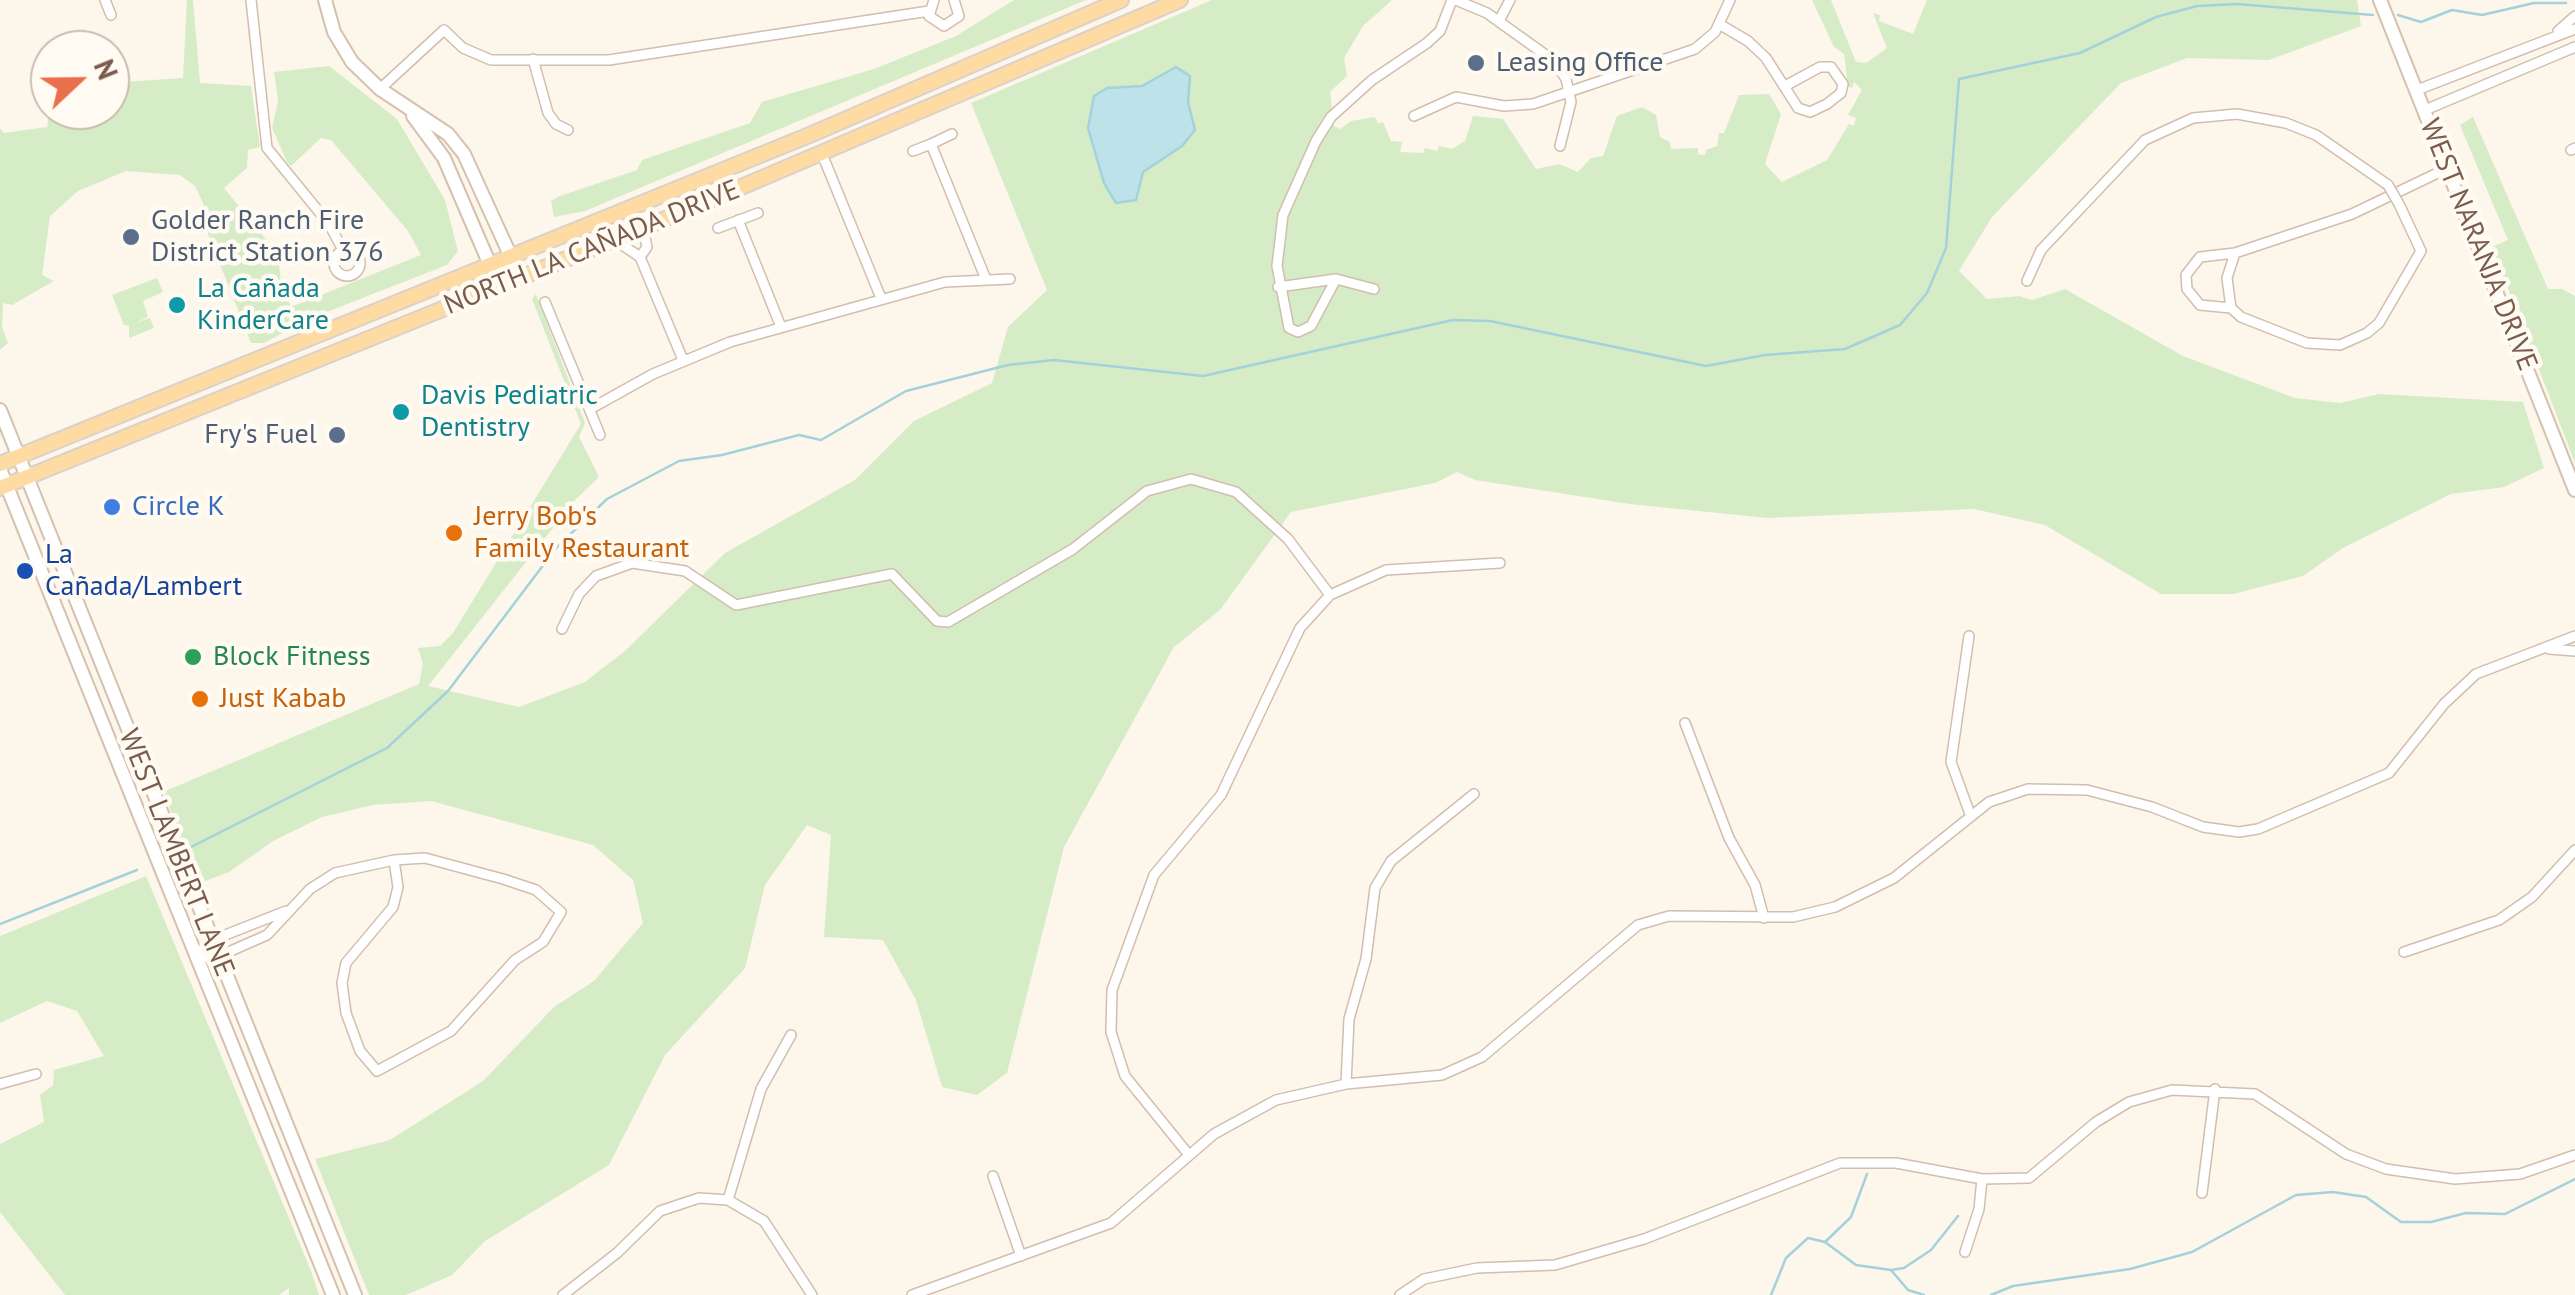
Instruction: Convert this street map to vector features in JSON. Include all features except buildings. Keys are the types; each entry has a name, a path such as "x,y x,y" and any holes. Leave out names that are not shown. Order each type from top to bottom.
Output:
{"main road":[{"path":"325,0 343,48 380,90 456,142 480,182 511,257 513,280"},
{"name":"NORTH LA CAÑADA DRIVE","path":"0,467 17,456 511,257 1121,0"},
{"name":"NORTH LA CAÑADA DRIVE","path":"3,487 822,154 1180,0"},
{"name":"WEST NARANJA DRIVE","path":"2380,0 2575,490"},
{"path":"993,56 1001,77"},
{"path":"401,104 444,158 490,265 513,280"},
{"name":"WEST LAMBERT LANE","path":"0,410 354,1295"},
{"name":"WEST LAMBERT LANE","path":"0,467 3,487 333,1295"}],"street":[{"path":"105,0 111,14"},
{"path":"250,0 266,148 329,224 343,250"},
{"path":"934,0 929,11 935,24 949,26 959,16 954,0"},
{"path":"1336,279 1315,322 1298,332 1284,321 1278,287 1284,215 1316,142 1343,103 1409,59 1440,30 1454,0 1499,21 1554,62 1571,102 1560,146"},
{"path":"1499,21 1510,0"},
{"path":"1414,116 1456,98 1504,106 1533,104 1695,49 1719,24 1730,0"},
{"path":"380,90 444,30 476,56 624,58 929,11"},
{"path":"2550,36 2575,16"},
{"path":"1719,24 1748,41 1798,108 1810,112 1841,93 1843,84 1831,67 1820,67 1785,86"},
{"path":"2417,90 2575,28"},
{"path":"2425,110 2575,50"},
{"path":"534,59 548,113 568,130"},
{"path":"2027,281 2041,250 2145,140 2193,118 2236,114 2286,123 2316,135 2388,185 2400,204 2422,252 2378,322 2340,345 2307,343 2241,317 2231,308 2200,304 2187,290 2186,275 2200,257 2235,253 2338,220 2448,168"},
{"path":"913,151 952,134"},
{"path":"931,144 985,277"},
{"path":"822,154 881,298"},
{"path":"718,228 758,213"},
{"path":"738,220 782,327"},
{"path":"640,256 647,247 643,228"},
{"path":"614,240 640,256 683,360"},
{"path":"2231,308 2226,278 2235,253"},
{"path":"590,409 683,360 782,327 945,282 985,277 1010,280"},
{"path":"1278,287 1336,279 1374,289"},
{"path":"545,302 600,435"},
{"path":"562,629 579,594 596,576 632,563 685,571 736,606 892,574 937,621 948,622 1074,549 1146,491 1191,480 1236,492 1288,539 1330,595"},
{"path":"1189,1154 1134,1089 1117,1060 1110,1013 1112,990 1154,875 1221,795 1300,628 1330,595 1386,570 1500,563"},
{"path":"1970,636 1952,762 1970,814"},
{"path":"912,1295 1111,1223 1148,1196 1189,1154 1253,1110 1298,1094 1346,1084 1442,1075 1482,1057 1638,925 1670,916 1764,918 1817,912 1880,886 1920,858 1970,814 2007,795 2063,788 2133,801 2220,831 2258,829 2389,773 2459,687 2494,665 2575,636"},
{"path":"2546,649 2575,651"},
{"path":"1685,724 1728,838 1755,885 1764,918"},
{"path":"1346,1084 1349,1019 1366,959 1375,888 1392,861 1474,794"},
{"path":"2404,952 2499,920 2532,897 2575,850"},
{"path":"195,957 216,957 267,935 288,910 335,873 394,860 426,858 504,879 536,890 561,912 542,942 516,960 450,1030 377,1071 360,1051 346,1013 342,983 346,964 393,906 398,886 394,860"},
{"path":"195,957 210,942 288,910"},
{"path":"728,1200 760,1089 791,1034"},
{"path":"0,1084 36,1074"},
{"path":"1400,1295 1424,1279 1477,1268 1555,1265 1644,1239 1840,1163 1896,1163 1982,1179 2029,1178 2096,1122 2129,1102 2172,1090 2214,1089 2255,1094 2346,1154 2386,1169 2454,1180 2520,1174 2575,1155"},
{"path":"2202,1194 2214,1089"},
{"path":"992,1176 1021,1256"},
{"path":"1965,1252 1979,1209 1982,1179"},
{"path":"563,1295 617,1254 660,1211 683,1200 728,1200 764,1221 796,1276 812,1295"}],"green space":[{"path":"187,0 193,0 200,83 251,86 260,147 248,150 247,168 224,188 275,250 263,261 267,264 278,256 281,282 291,307 421,255 408,231 331,140 321,138 291,166 287,162 272,128 278,101 274,72 329,66 397,119 445,200 458,251 447,265 309,319 264,343 251,343 208,234 203,203 195,186 180,175 126,171 78,191 50,216 42,275 54,281 12,305 3,303 2,327 8,343 0,350 0,128 4,133 30,129 130,130 130,82 183,78"},
{"path":"1014,0 1086,0 585,211 554,217 551,201 560,196 637,170 642,160 750,123 762,102 874,69 956,36"},
{"path":"1212,0 1392,0 1363,26 1344,58 1347,76 1330,92 1334,126 1340,129 1351,121 1375,117 1378,124 1383,122 1391,141 1402,142 1400,152 1423,153 1425,148 1437,151 1439,146 1452,149 1465,141 1473,116 1503,119 1536,169 1559,164 1578,172 1591,158 1603,156 1617,116 1642,107 1656,115 1660,137 1670,142 1671,149 1698,148 1698,154 1705,155 1706,150 1717,146 1719,133 1724,133 1739,95 1769,94 1781,114 1765,164 1782,182 1827,160 1849,124 1854,126 1856,118 1848,115 1862,90 1854,82 1852,88 1848,86 1844,54 1834,47 1812,0 1831,0 1856,62 1866,63 1887,48 1873,13 1880,15 1879,21 1913,34 1927,0 2357,0 2361,26 2269,60 2187,58 2121,83 1992,217 1959,271 1987,299 2019,296 2032,300 2065,289 2183,356 2295,398 2340,403 2379,394 2523,402 2544,468 2504,487 2451,494 2343,548 2303,576 2233,594 2161,594 2045,525 1974,509 1767,518 1630,504 1475,480 1457,472 1435,483 1291,512 1220,610 1174,647 1064,847 1007,1073 977,1095 942,1087 916,1000 883,940 824,937 831,835 807,825 765,885 745,968 665,1055 609,1165 485,1241 452,1275 406,1295 369,1295 315,1159 390,1140 483,1081 554,1007 594,981 643,923 633,880 593,845 431,801 373,805 322,817 273,841 229,872 200,883 163,792 419,684 423,664 418,648 440,646 453,633 581,424 532,299 536,294 585,423 579,437 599,477 575,500 428,686 519,707 585,682 626,650 725,553 855,480 914,421 992,383 1008,327 1047,290 971,103"},
{"path":"2473,117 2548,289 2562,289 2575,296 2575,463 2492,247 2508,240 2460,125"},
{"path":"157,278 163,292 143,301 148,317 135,323 150,318 154,328 129,338 129,326 124,325 112,295"},
{"path":"146,876 319,1295 289,1295 289,1288 279,1295 65,1295 0,1212 0,1144 44,1122 40,1095 53,1085 54,1070 104,1056 77,1011 47,1001 0,1023 0,936"}],"water":[{"path":"1176,67 1190,76 1188,102 1195,130 1182,146 1143,172 1136,200 1116,203 1104,183 1088,128 1094,96 1107,88 1142,86"}],"waterway":[{"path":"2398,15 2421,22 2452,10 2482,15 2534,3 2566,3"},
{"path":"191,847 387,748 448,691 557,547 607,499 679,461 722,455 799,435 821,440 906,391 1008,365 1054,360 1203,376 1453,320 1490,321 1706,366 1765,355 1845,349 1900,325 1927,293 1946,248 1959,79 2080,53 2156,17 2197,6 2237,4 2373,15"},
{"path":"0,924 137,870"},
{"path":"1825,1242 1851,1217 1867,1174"},
{"path":"1991,1295 2013,1286 2130,1269 2192,1252 2296,1195 2333,1192 2366,1197 2401,1222 2431,1222 2466,1213 2505,1214 2575,1179"},
{"path":"1891,1270 1904,1268 1931,1250 1958,1216"},
{"path":"1771,1295 1786,1258 1808,1238 1825,1242 1856,1265 1891,1270 1908,1290 1924,1295"}],"place":[{"name":"Leasing Office","path":"1476,63"},
{"name":"Golder Ranch Fire District Station 376","path":"131,237"},
{"name":"La Cañada KinderCare","path":"177,305"},
{"name":"Davis Pediatric Dentistry","path":"401,412"},
{"name":"Fry's Fuel","path":"337,435"},
{"name":"Circle K","path":"112,507"},
{"name":"Jerry Bob's Family Restaurant","path":"454,533"},
{"name":"La Cañada/Lambert","path":"25,571"},
{"name":"Block Fitness","path":"193,657"},
{"name":"Just Kabab","path":"200,699"}]}
